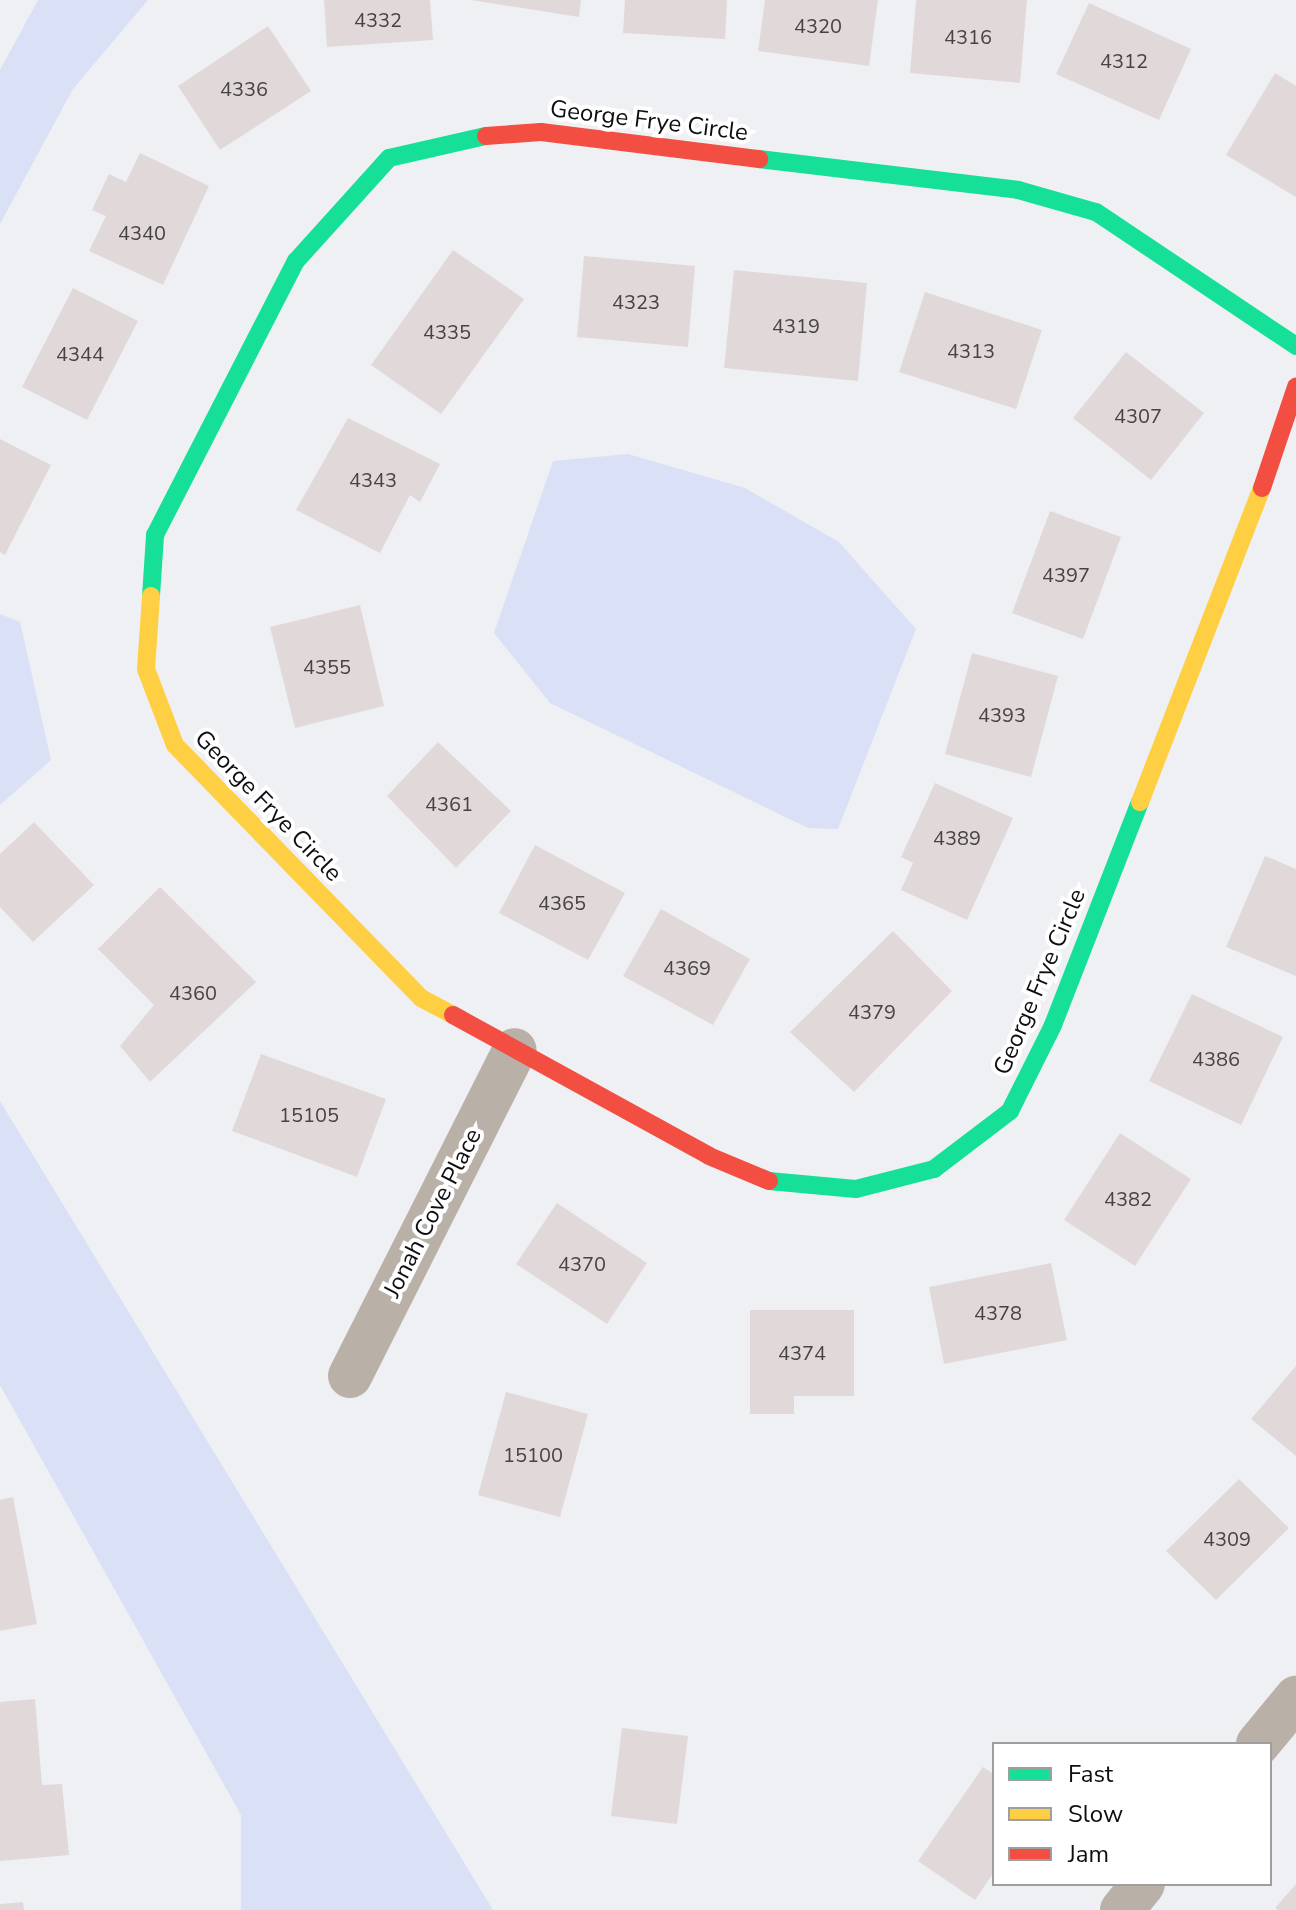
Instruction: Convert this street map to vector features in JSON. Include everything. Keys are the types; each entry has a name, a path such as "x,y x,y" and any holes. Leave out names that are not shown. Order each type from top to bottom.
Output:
{"street":[{"name":"George Frye Circle","path":"1296,346 1096,212 1018,190 541,132 464,138 389,158 296,261 155,535 146,669 175,745 421,998 709,1156 777,1184 856,1189 934,1169 1010,1111 1053,1025 1275,454 1296,387"},
{"name":"Jonah Cove Place","path":"350,1376 515,1050"},
{"path":"1260,1742 1296,1698"},
{"path":"1122,1910 1141,1886"}],"shaded area":[{"path":"38,0 148,0 73,89 0,224 0,70"},
{"path":"628,454 745,488 839,542 916,629 838,829 808,828 550,703 494,633 553,461"},
{"path":"0,614 20,622 51,760 0,805"},
{"path":"0,1101 493,1910 241,1910 241,1815 0,1385"}],"building":[{"path":"324,0 430,0 433,40 327,47"},
{"path":"471,0 581,0 579,17"},
{"path":"625,0 727,0 725,39 623,33"},
{"path":"765,0 878,0 869,66 758,51"},
{"path":"916,0 1027,0 1020,83 910,73"},
{"path":"1089,3 1191,49 1159,120 1056,74"},
{"path":"268,26 311,91 220,150 178,86"},
{"path":"1275,73 1296,86 1296,197 1226,155"},
{"path":"140,153 209,186 163,285 89,251 106,216 92,210 109,174 126,182"},
{"path":"453,250 524,299 441,414 371,365"},
{"path":"584,256 695,266 688,347 577,337"},
{"path":"734,270 867,283 858,381 724,368"},
{"path":"73,288 138,321 87,420 22,387"},
{"path":"925,292 1042,330 1016,409 899,372"},
{"path":"1126,352 1204,413 1151,480 1073,418"},
{"path":"348,418 440,464 420,502 410,495 380,553 296,510"},
{"path":"0,439 51,465 5,555 0,552"},
{"path":"1050,511 1121,537 1083,639 1012,613"},
{"path":"360,605 384,706 295,728 270,627"},
{"path":"972,653 1058,676 1031,777 945,754"},
{"path":"438,742 511,811 456,868 387,796"},
{"path":"935,783 1013,818 967,920 901,890 913,863 901,857"},
{"path":"34,822 94,885 33,942 0,907 0,854"},
{"path":"535,845 625,893 588,960 499,913"},
{"path":"1265,856 1296,869 1296,976 1226,947"},
{"path":"160,887 256,982 150,1082 120,1046 154,1005 98,949"},
{"path":"661,909 750,959 713,1025 623,976"},
{"path":"893,931 952,991 854,1092 790,1032"},
{"path":"1192,994 1283,1037 1241,1125 1149,1081"},
{"path":"261,1054 386,1099 357,1177 232,1131"},
{"path":"1120,1133 1191,1179 1135,1266 1064,1220"},
{"path":"557,1203 647,1263 607,1324 516,1264"},
{"path":"1051,1263 1067,1340 944,1364 929,1287"},
{"path":"750,1310 854,1310 854,1396 794,1396 794,1414 750,1414"},
{"path":"1296,1366 1296,1456 1251,1419"},
{"path":"506,1392 588,1414 560,1517 478,1495"},
{"path":"1239,1479 1289,1528 1216,1600 1166,1551"},
{"path":"13,1497 37,1624 0,1631 0,1500"},
{"path":"35,1699 42,1785 62,1784 69,1855 0,1861 0,1702"},
{"path":"622,1728 688,1736 677,1824 611,1816"},
{"path":"983,1767 992,1773 992,1875 975,1900 918,1861"},
{"path":"1296,1884 1296,1910 1275,1908"},
{"path":"23,1902 24,1910 0,1910 0,1904"}],"traffic: fast":[{"path":"151,596 155,535 296,261 389,158 486,136"},
{"path":"759,159 1018,190 1096,212 1296,346"},
{"path":"769,1181 856,1189 934,1169 1010,1111 1053,1025 1140,802"}],"traffic: slow":[{"path":"1140,802 1262,488"},
{"path":"151,596 146,669 175,745 421,998 453,1015"}],"traffic: jam":[{"path":"486,136 541,132 759,159"},
{"path":"1262,488 1296,387"},
{"path":"453,1015 709,1156 769,1181"}]}
